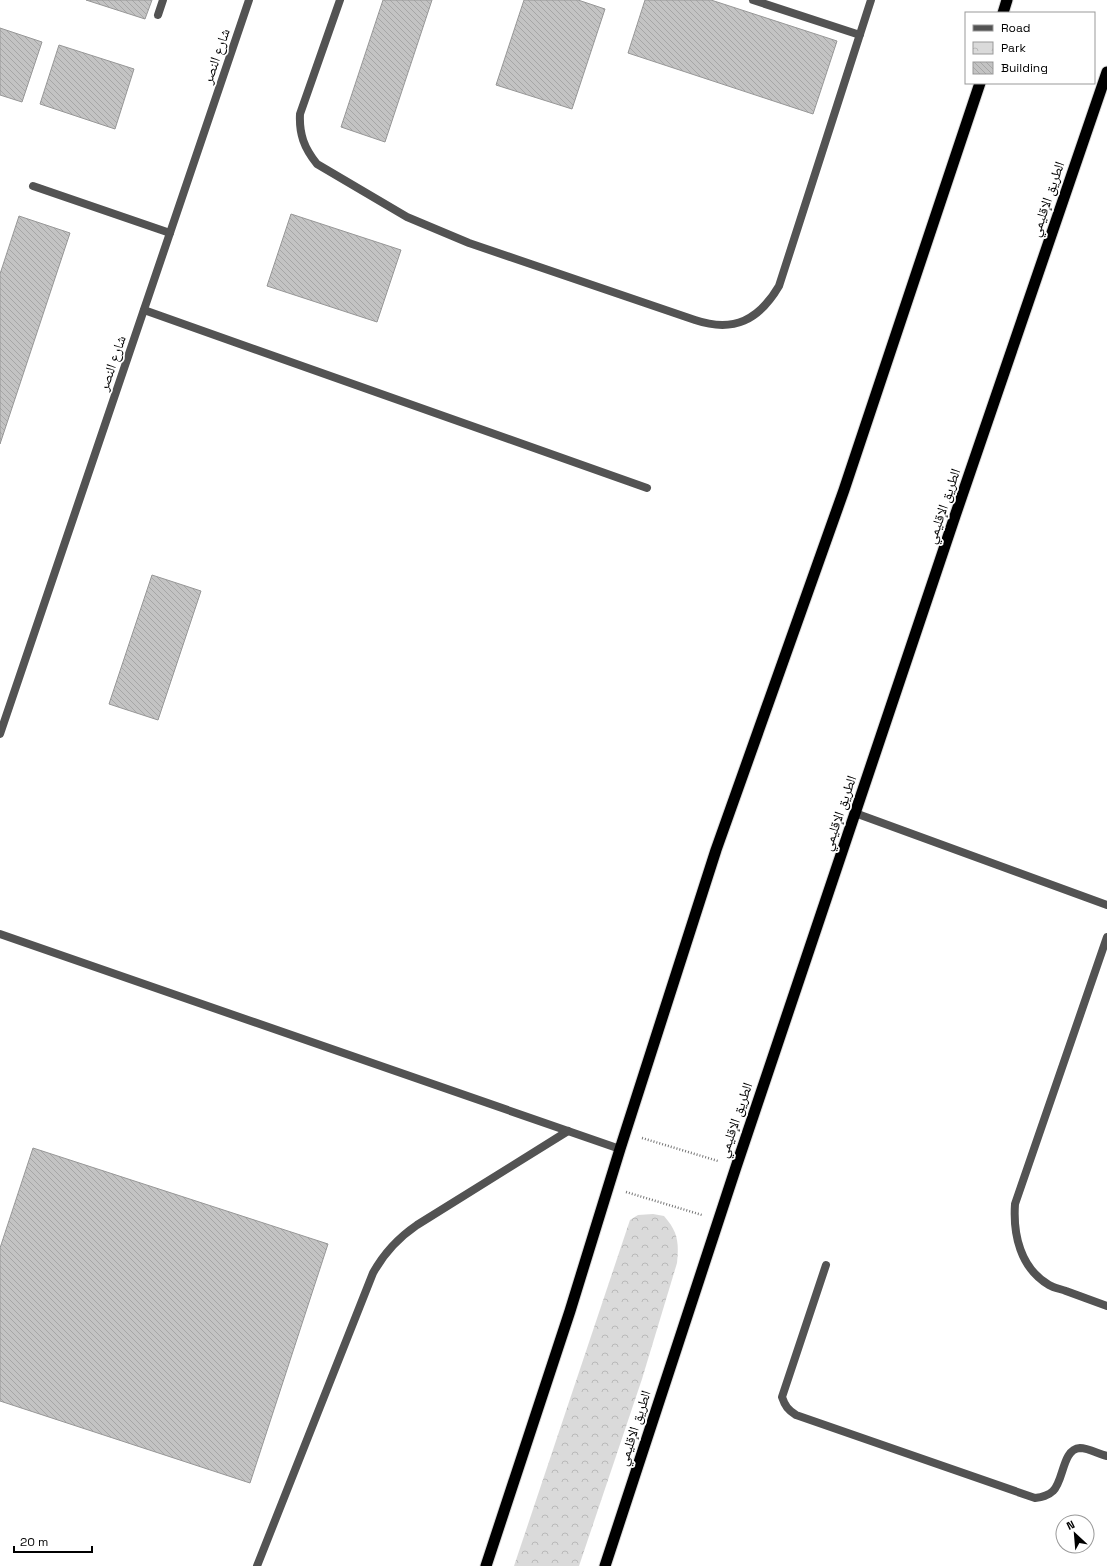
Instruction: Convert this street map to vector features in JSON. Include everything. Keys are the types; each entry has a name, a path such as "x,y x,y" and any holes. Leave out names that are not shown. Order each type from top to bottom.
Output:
{"highway":[{"path":"1003,12 1007,0"},
{"name":"الطريق الإقليمي","path":"605,1566 718,1220 1107,72"},
{"path":"486,1566 567,1319 624,1133 716,850 844,490 980,84"}],"street":[{"path":"158,15 164,0"},
{"name":"شارع النصر","path":"0,734 249,0"},
{"path":"340,0 300,114 300,129 303,142 308,154 317,164 407,217 469,243 701,322 721,325 734,324 748,319 761,311 771,300 779,286 871,0"},
{"path":"753,0 860,35"},
{"path":"33,186 170,233"},
{"path":"144,310 648,488"},
{"path":"855,813 1107,905"},
{"path":"0,934 620,1149"},
{"path":"1107,937 1015,1204 1014,1222 1017,1240 1022,1253 1038,1276 1049,1285 1107,1306"},
{"path":"258,1566 372,1273 380,1260 394,1243 417,1225 568,1131"},
{"path":"826,1265 782,1396 784,1405 789,1411 796,1415 1035,1498 1048,1495 1053,1491 1057,1485 1067,1457 1073,1450 1080,1448 1107,1456"}],"path":[{"path":"624,1133 736,1167"},
{"path":"608,1186 718,1220"}],"green space":[{"path":"653,1214 664,1216 675,1232 678,1249 677,1263 642,1379 579,1566 514,1566 630,1220 638,1215"}],"building":[{"path":"86,0 152,0 145,19"},
{"path":"383,0 432,0 385,142 341,127"},
{"path":"524,0 578,0 605,9 572,109 496,85"},
{"path":"645,0 711,0 837,41 813,114 628,53"},
{"path":"0,28 42,42 22,102 0,95"},
{"path":"59,45 134,69 115,129 40,104"},
{"path":"291,214 401,250 377,322 267,286"},
{"path":"19,216 70,233 0,444 0,274"},
{"path":"152,575 201,591 158,720 109,704"},
{"path":"33,1148 328,1244 250,1483 0,1401 0,1248"}]}
